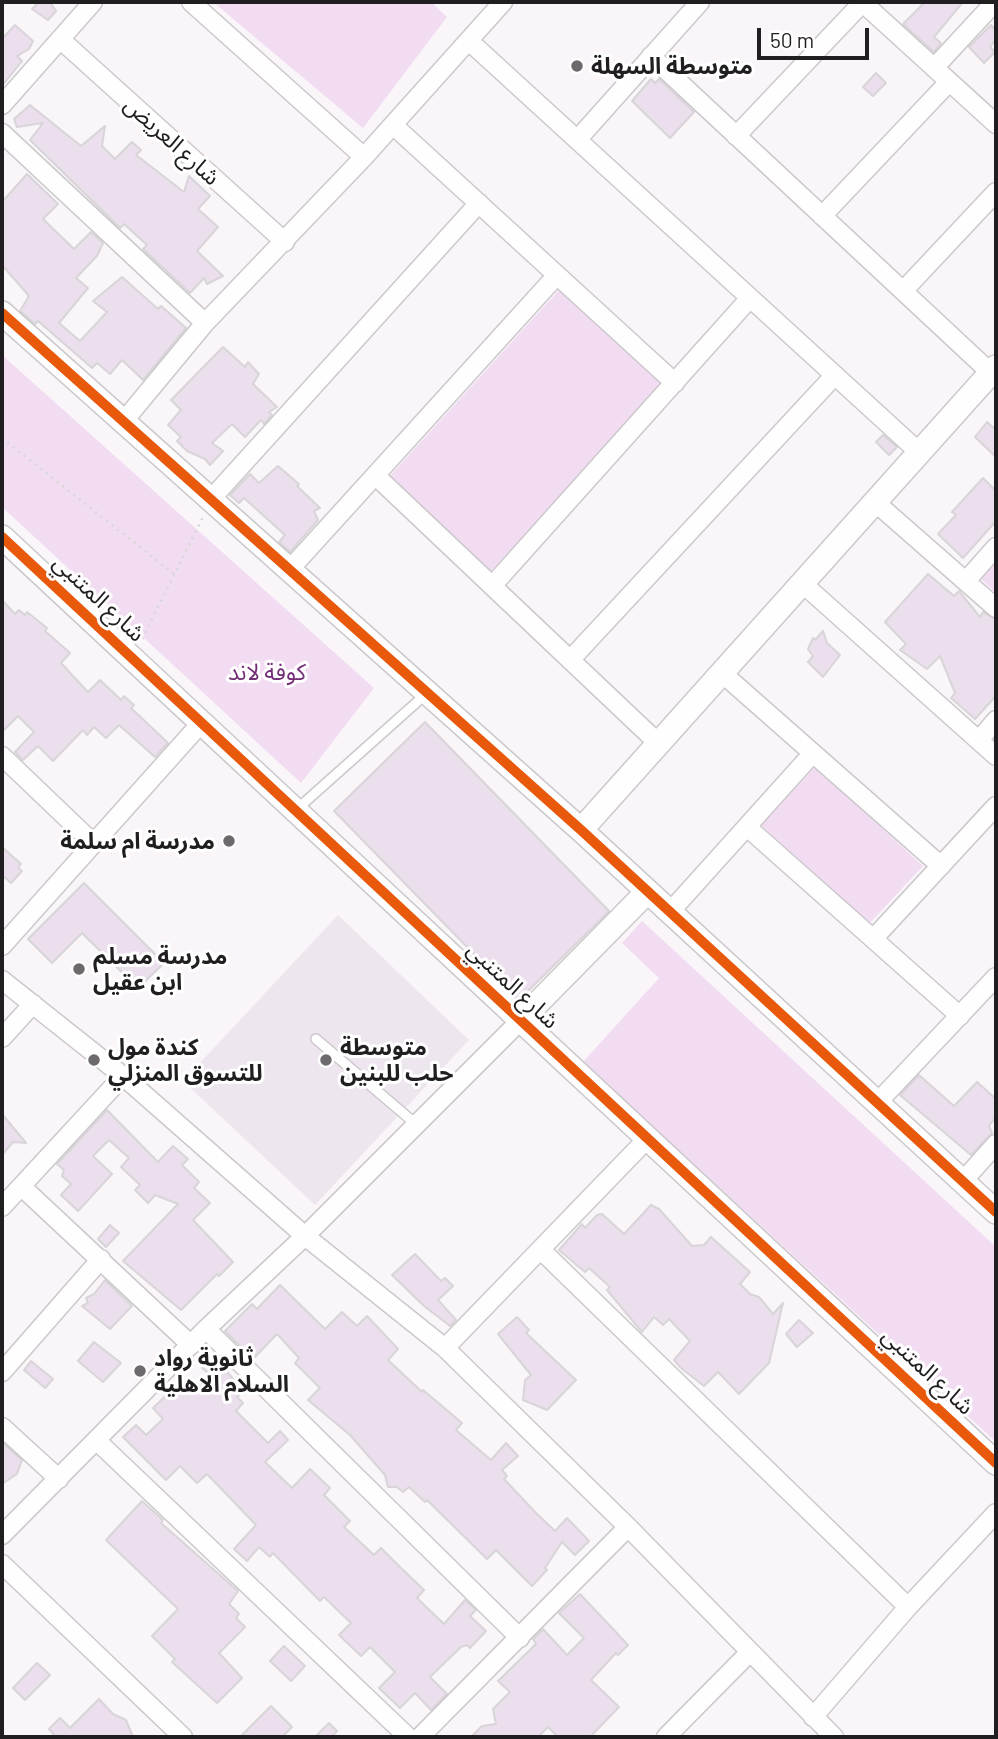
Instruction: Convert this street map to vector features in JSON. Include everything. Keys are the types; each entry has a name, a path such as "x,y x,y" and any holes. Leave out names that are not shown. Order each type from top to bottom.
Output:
{"street":[{"path":"2,105 93,2"},
{"path":"191,2 364,157"},
{"path":"123,422 205,323 364,157 503,2"},
{"path":"577,140 700,2"},
{"path":"736,136 863,2 996,124"},
{"path":"934,68 995,2"},
{"name":"شارع العريض","path":"60,40 285,242"},
{"path":"469,41 920,453"},
{"path":"581,830 994,370 903,291 651,56"},
{"path":"822,216 949,82"},
{"path":"393,125 675,383"},
{"path":"2,134 205,323"},
{"path":"903,291 996,192"},
{"path":"212,498 479,204"},
{"path":"290,569 377,477 557,275"},
{"path":"492,586 750,298"},
{"path":"2,313 581,830 646,893 996,1212"},
{"path":"570,660 835,375"},
{"path":"377,477 658,744"},
{"path":"875,502 996,608"},
{"name":"شارع المتنبي","path":"2,537 996,1463"},
{"path":"966,581 996,547"},
{"path":"802,583 996,756"},
{"path":"722,673 941,866"},
{"path":"979,740 996,720"},
{"path":"2,946 202,722"},
{"path":"669,914 813,753"},
{"path":"2,756 93,844"},
{"path":"873,939 996,806"},
{"path":"747,827 960,1016"},
{"path":"2,1535 206,1329 305,1237 646,893"},
{"path":"876,1104 996,977"},
{"path":"2,979 122,1076 305,1237 445,1348 628,1527 749,1654 834,1737"},
{"path":"2,1038 33,1004"},
{"path":"2,1207 122,1076"},
{"path":"445,1348 647,1139"},
{"path":"962,1181 996,1144"},
{"path":"22,1186 191,1345"},
{"path":"541,1250 908,1607"},
{"path":"2,1372 101,1259"},
{"path":"206,1329 520,1638"},
{"path":"2,1427 59,1479"},
{"path":"96,1440 408,1737"},
{"path":"813,1717 908,1607 996,1513"},
{"path":"420,1737 628,1527"},
{"path":"2,1564 183,1737"},
{"path":"666,1737 749,1654"}],"lane":[{"path":"296,810 428,693"},
{"path":"316,1039 417,1125"}],"path":[{"path":"2,438 174,574"},
{"path":"132,658 212,498"}],"shaded area":[{"name":"متوسطة حلب للبنين","path":"338,915 469,1040 315,1205 183,1081"}],"green space":[{"path":"213,2 431,2 447,17 363,128"},
{"path":"559,290 662,384 491,571 389,477"},
{"name":"كوفة لاند","path":"2,355 374,688 301,783 2,507"},
{"path":"996,562 996,593 981,579"},
{"path":"815,767 923,866 869,924 761,825"},
{"path":"642,921 996,1247 996,1442 583,1062 659,978 622,943"}],"building":[{"path":"39,2 50,2 56,11 48,20 32,9"},
{"path":"925,2 963,2 934,37 941,43 934,52 903,24"},
{"path":"15,25 33,41 29,49 17,56 22,61 2,86 2,39"},
{"path":"991,25 996,31 996,39 990,47 995,52 984,63 969,47"},
{"path":"876,73 886,83 873,96 863,87"},
{"path":"651,79 655,83 659,79 694,112 670,138 632,101"},
{"path":"30,105 81,146 105,126 102,146 115,159 132,142 141,150 136,155 184,192 189,176 210,196 198,209 218,227 197,251 223,276 207,284 204,278 190,293 143,249 147,245 124,224 120,228 30,140 43,123 17,127 14,119"},
{"path":"27,174 58,204 43,219 74,249 91,232 103,243 97,256 76,278 88,288 59,323 80,341 107,312 93,301 122,277 158,309 161,306 186,328 143,380 122,360 110,374 97,363 92,368 38,321 35,324 20,311 29,296 2,265 2,202"},
{"path":"223,347 245,367 248,362 259,374 253,384 277,407 269,412 272,415 264,424 261,420 245,437 232,424 212,443 223,451 210,465 205,459 187,451 177,441 181,437 168,425 181,410 171,400"},
{"path":"987,422 996,430 996,457 975,437"},
{"path":"883,435 897,447 889,455 876,442"},
{"path":"278,466 299,484 297,486 320,508 314,511 318,520 290,552 279,542 285,535 244,498 239,503 230,495 250,474 259,483"},
{"path":"983,478 996,491 996,521 963,558 938,534 956,515 952,512"},
{"path":"928,574 954,596 959,591 980,617 983,612 996,619 996,696 975,719 951,698 955,693 940,656 927,669 900,650 906,644 885,622"},
{"path":"2,600 15,614 19,610 25,615 27,612 47,628 45,631 70,653 61,663 88,692 100,680 121,700 124,696 134,705 131,708 168,743 155,757 119,725 106,738 94,727 87,735 83,730 53,761 38,746 23,760 15,752 34,732 18,716 2,732"},
{"path":"823,631 827,643 840,655 823,677 808,662 813,656 808,649 813,638 815,640"},
{"path":"425,722 609,911 519,1000 334,811"},
{"path":"2,847 21,864 18,868 22,871 11,883 2,875"},
{"path":"84,883 164,963 138,988 82,933 52,963 28,939"},
{"path":"919,1075 954,1106 977,1082 996,1099 996,1117 989,1126 992,1133 971,1155 900,1095"},
{"path":"107,1110 158,1162 173,1146 188,1159 182,1165 199,1182 194,1188 210,1203 193,1220 233,1262 181,1310 123,1261 178,1204 155,1195 148,1203 135,1190 140,1185 121,1167 129,1158 109,1140 93,1156 112,1174 78,1211 61,1195 71,1184 62,1176 64,1170 57,1164"},
{"path":"2,1114 26,1143 13,1142 2,1155"},
{"path":"651,1205 659,1209 692,1246 704,1245 711,1237 750,1272 740,1284 750,1294 759,1297 773,1314 783,1303 769,1363 739,1394 718,1372 704,1386 681,1368 674,1360 690,1341 669,1319 663,1325 654,1317 642,1332 607,1290 610,1287 589,1268 585,1272 559,1250 582,1224 585,1228 597,1215 602,1214 624,1234"},
{"path":"110,1225 119,1233 106,1247 98,1239"},
{"path":"415,1254 441,1281 445,1278 453,1286 438,1300 456,1320 450,1326 424,1306 392,1275"},
{"path":"105,1280 132,1306 110,1329 82,1306 88,1303 86,1298 94,1294"},
{"path":"280,1285 325,1329 342,1312 357,1326 367,1316 398,1349 388,1360 422,1392 423,1390 462,1423 456,1430 491,1460 506,1443 518,1456 502,1470 507,1476 504,1479 536,1513 555,1531 567,1518 589,1541 575,1555 562,1542 545,1568 547,1570 532,1586 496,1550 487,1559 427,1500 425,1502 409,1487 403,1492 397,1487 388,1487 385,1475 350,1435 308,1400 320,1388 295,1363 299,1358 277,1334 253,1359 225,1331 252,1304 257,1309"},
{"path":"517,1317 529,1330 526,1333 576,1380 547,1410 523,1400 525,1380 531,1375 498,1334"},
{"path":"799,1320 813,1333 797,1347 786,1334"},
{"path":"94,1342 121,1363 103,1382 78,1361"},
{"path":"214,1356 243,1391 237,1397 243,1403 236,1411 268,1443 280,1431 288,1440 265,1462 292,1488 310,1469 330,1488 324,1495 350,1521 344,1527 374,1555 381,1548 424,1590 417,1598 444,1624 465,1600 476,1610 470,1616 486,1631 470,1648 467,1645 461,1647 430,1677 447,1694 431,1710 415,1693 400,1708 379,1688 395,1672 370,1647 361,1656 339,1635 351,1623 324,1597 320,1601 273,1553 270,1557 259,1547 247,1561 234,1549 256,1525 207,1474 197,1483 180,1466 166,1480 123,1437 136,1425 146,1435 163,1419 153,1408 180,1382 191,1392 209,1374 202,1368"},
{"path":"31,1361 53,1379 45,1388 24,1370"},
{"path":"2,1442 22,1460 17,1474 2,1484"},
{"path":"142,1501 163,1520 161,1523 238,1591 229,1604 239,1614 236,1618 245,1627 219,1653 242,1678 217,1703 172,1662 175,1659 152,1636 178,1609 106,1540"},
{"path":"580,1594 628,1645 618,1655 616,1653 591,1680 619,1707 590,1737 558,1737 548,1727 538,1737 471,1737 482,1726 496,1724 493,1709 510,1692 498,1681 536,1644 533,1639 543,1629 567,1655 584,1638 559,1613"},
{"path":"284,1646 305,1666 291,1681 270,1661"},
{"path":"37,1663 50,1675 25,1700 13,1688"},
{"path":"99,1699 113,1714 126,1720 133,1737 56,1737 49,1729 60,1718 70,1728"},
{"path":"271,1706 292,1727 282,1737 240,1737"},
{"path":"329,1723 337,1731 331,1737 315,1737"}],"cycle path":[{"path":"2,313 581,830 996,1212"},
{"path":"2,537 996,1463"}],"place":[{"name":"متوسطة السهلة","path":"577,66"},
{"name":"مدرسة ام سلمة","path":"229,841"},
{"name":"مدرسة مسلم ابن عقيل","path":"79,969"},
{"name":"كندة مول للتسوق المنزلي","path":"94,1060"},
{"name":"متوسطة حلب للبنين","path":"326,1060"},
{"name":"ثانوية رواد السلام الاهلية","path":"140,1371"}]}
